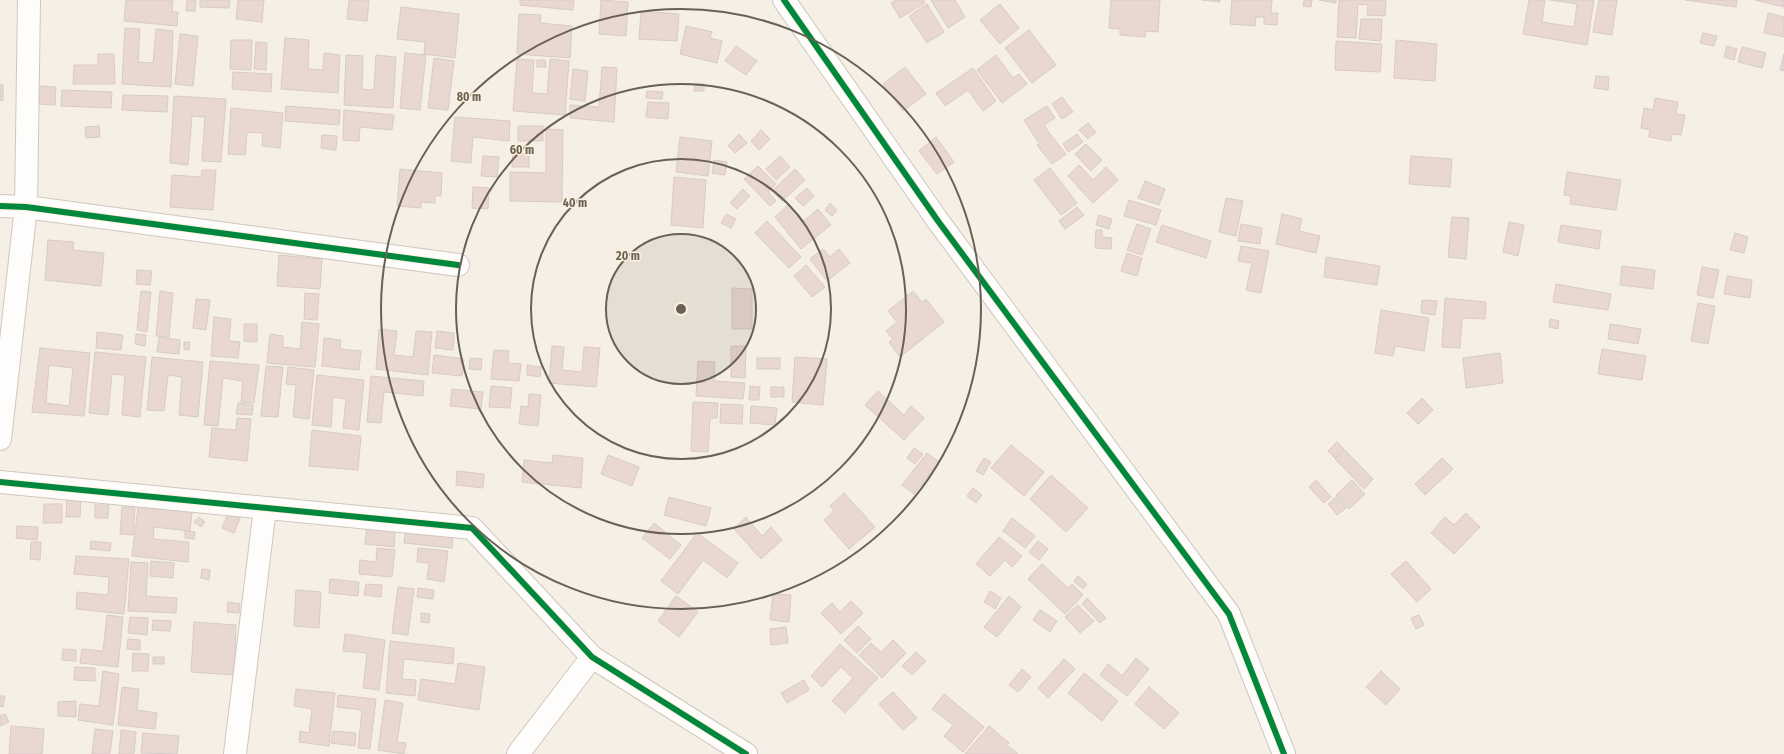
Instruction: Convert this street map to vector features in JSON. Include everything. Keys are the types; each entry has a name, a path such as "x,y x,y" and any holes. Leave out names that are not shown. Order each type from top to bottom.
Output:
{"street":[{"path":"0,439 26,207 29,0"},
{"path":"791,3 938,221 1229,614 1284,754"},
{"path":"0,206 26,207 458,266"},
{"path":"0,482 472,528 592,657 746,754"},
{"path":"235,754 265,508"},
{"path":"518,754 592,657"}],"building":[{"path":"126,0 173,0 172,12 178,12 177,26 124,21"},
{"path":"187,0 196,0 195,11 186,11"},
{"path":"200,0 230,0 229,8 200,7"},
{"path":"238,0 264,0 262,22 236,19"},
{"path":"349,0 369,0 367,21 347,19"},
{"path":"520,0 574,0 573,10 520,5"},
{"path":"601,0 628,2 626,36 599,34"},
{"path":"896,0 923,0 925,3 900,18 891,3"},
{"path":"931,0 955,0 965,17 948,28"},
{"path":"1111,0 1160,0 1158,32 1146,31 1145,37 1120,35 1120,29 1109,28"},
{"path":"1202,0 1220,0 1220,2"},
{"path":"1232,0 1272,0 1271,13 1278,13 1277,25 1264,24 1264,17 1256,17 1255,26 1230,24"},
{"path":"1304,0 1312,0 1311,7 1303,6"},
{"path":"1319,0 1336,0 1336,3"},
{"path":"1339,0 1386,0 1385,16 1367,15 1368,5 1358,4 1356,38 1337,37"},
{"path":"1529,0 1545,0 1542,22 1574,27 1577,4 1550,0 1594,0 1587,45 1523,34"},
{"path":"1599,0 1617,0 1612,35 1593,32"},
{"path":"1685,0 1737,0 1736,7"},
{"path":"1755,0 1784,0 1784,7"},
{"path":"927,4 944,32 927,43 909,16"},
{"path":"1000,4 1019,28 1000,44 980,20"},
{"path":"401,7 459,14 455,58 424,54 425,42 397,39"},
{"path":"641,11 679,14 677,41 639,39"},
{"path":"1768,13 1784,17 1784,37 1764,33"},
{"path":"519,14 541,15 540,23 572,26 570,58 517,54"},
{"path":"1361,19 1382,19 1381,41 1359,39"},
{"path":"686,26 712,32 710,38 722,41 717,63 680,54"},
{"path":"125,28 140,29 138,62 153,63 156,29 173,31 171,87 122,84"},
{"path":"1029,30 1056,65 1032,83 1005,48"},
{"path":"1703,33 1717,36 1714,46 1700,43"},
{"path":"180,34 198,36 193,86 175,84"},
{"path":"285,38 309,40 308,69 323,70 324,53 340,55 338,93 281,89"},
{"path":"231,40 252,40 251,70 230,69"},
{"path":"1396,40 1437,44 1435,81 1394,78"},
{"path":"1336,41 1382,44 1380,72 1335,70"},
{"path":"256,42 267,43 266,70 254,69"},
{"path":"736,46 757,61 746,75 725,61"},
{"path":"1727,46 1737,49 1734,60 1724,57"},
{"path":"1742,47 1766,53 1762,68 1738,62"},
{"path":"405,53 426,55 420,110 400,108"},
{"path":"98,54 114,54 115,84 73,84 74,65 98,65"},
{"path":"1784,54 1784,71 1780,70"},
{"path":"346,55 363,56 362,89 374,90 376,55 396,57 393,108 344,105"},
{"path":"996,55 1013,78 1019,74 1027,84 1002,103 977,70"},
{"path":"434,58 454,61 448,110 428,108"},
{"path":"517,59 534,60 532,93 547,94 550,59 569,61 565,115 513,111"},
{"path":"537,60 545,60 546,67 537,67"},
{"path":"602,67 617,68 614,122 570,118 570,105 599,107"},
{"path":"905,67 926,94 903,111 883,84"},
{"path":"973,68 996,101 983,111 968,90 945,106 936,93"},
{"path":"573,69 588,71 585,101 570,99"},
{"path":"233,72 272,74 271,92 232,89"},
{"path":"1596,76 1609,77 1608,90 1594,88"},
{"path":"695,84 704,84 704,91 694,91"},
{"path":"0,85 3,85 3,101 0,100"},
{"path":"40,86 56,87 55,105 39,104"},
{"path":"62,90 112,92 111,108 61,106"},
{"path":"647,91 663,92 662,99 646,98"},
{"path":"123,95 168,96 167,112 122,110"},
{"path":"174,96 226,99 221,162 202,161 205,117 192,116 188,165 170,163"},
{"path":"1062,97 1073,112 1062,119 1052,104"},
{"path":"1655,98 1678,102 1676,114 1685,115 1681,135 1672,134 1671,141 1649,137 1650,130 1641,128 1644,108 1653,110"},
{"path":"648,102 669,103 668,119 646,117"},
{"path":"286,106 340,110 339,125 285,121"},
{"path":"1047,106 1055,118 1044,125 1050,134 1038,142 1024,120"},
{"path":"231,108 283,113 280,148 262,146 263,133 247,132 245,155 228,154"},
{"path":"344,110 394,115 392,130 360,127 359,141 343,140"},
{"path":"455,117 510,121 509,141 473,137 471,163 451,161"},
{"path":"1088,123 1096,132 1088,139 1079,130"},
{"path":"99,126 100,137 86,138 85,127"},
{"path":"518,126 543,126 543,141 518,141"},
{"path":"546,129 563,130 562,202 510,201 510,172 546,173"},
{"path":"761,130 770,139 759,150 751,141"},
{"path":"739,134 747,143 735,153 728,146"},
{"path":"1077,134 1083,142 1068,152 1063,144"},
{"path":"322,135 337,136 336,150 321,148"},
{"path":"1051,135 1066,154 1052,164 1037,145"},
{"path":"680,137 712,141 708,176 676,172"},
{"path":"936,137 954,162 937,174 919,151"},
{"path":"1086,144 1102,160 1091,171 1075,154"},
{"path":"513,154 529,154 529,167 512,167"},
{"path":"483,156 499,157 497,177 481,176"},
{"path":"780,156 790,167 776,180 766,169"},
{"path":"1411,156 1452,159 1450,187 1409,184"},
{"path":"714,160 727,162 725,175 712,173"},
{"path":"1079,165 1093,180 1106,167 1118,180 1093,203 1068,176"},
{"path":"758,166 776,184 768,192 776,201 770,206 744,179"},
{"path":"1050,168 1077,203 1061,215 1034,180"},
{"path":"400,169 442,173 441,196 435,196 435,203 421,202 421,208 397,206"},
{"path":"795,169 805,180 782,201 772,191"},
{"path":"202,170 216,170 213,210 170,207 172,175 201,177"},
{"path":"1567,172 1621,180 1616,210 1570,204 1571,196 1564,195"},
{"path":"674,177 706,180 703,228 671,225"},
{"path":"1145,181 1165,189 1159,205 1138,198"},
{"path":"473,187 489,188 488,209 472,208"},
{"path":"807,188 814,196 803,206 795,198"},
{"path":"743,189 750,196 737,209 730,203"},
{"path":"1226,198 1243,201 1236,236 1219,232"},
{"path":"1129,200 1161,210 1156,225 1124,216"},
{"path":"830,203 837,210 832,216 825,210"},
{"path":"789,204 804,221 818,209 831,225 801,249 775,217"},
{"path":"1077,207 1084,215 1065,229 1059,221"},
{"path":"726,214 736,219 731,228 721,223"},
{"path":"1282,214 1302,219 1299,231 1320,236 1316,253 1276,244"},
{"path":"1099,215 1112,219 1109,229 1096,225"},
{"path":"1452,217 1469,218 1466,259 1448,257"},
{"path":"767,221 801,257 789,268 755,233"},
{"path":"1509,222 1524,225 1518,256 1503,252"},
{"path":"1137,224 1151,229 1142,255 1127,250"},
{"path":"1241,224 1262,228 1260,244 1238,241"},
{"path":"1162,225 1211,241 1206,258 1156,242"},
{"path":"1561,225 1601,231 1599,249 1558,242"},
{"path":"1096,230 1102,230 1102,237 1112,238 1111,249 1095,248"},
{"path":"1735,233 1748,237 1744,253 1730,250"},
{"path":"48,240 74,242 73,250 104,253 101,286 45,280"},
{"path":"1241,246 1269,251 1261,293 1246,290 1252,263 1238,261"},
{"path":"823,249 830,257 839,249 850,263 827,281 810,259"},
{"path":"1127,253 1142,258 1137,276 1121,271"},
{"path":"279,255 322,259 320,289 277,286"},
{"path":"1326,257 1380,266 1377,285 1324,277"},
{"path":"806,265 825,287 812,297 794,276"},
{"path":"1622,266 1655,270 1653,289 1620,285"},
{"path":"1702,267 1719,270 1713,298 1697,295"},
{"path":"137,270 152,271 150,285 136,284"},
{"path":"1727,276 1752,280 1750,298 1724,294"},
{"path":"1556,284 1611,294 1608,310 1553,302"},
{"path":"732,288 752,289 752,329 732,329"},
{"path":"141,291 151,292 147,332 137,330"},
{"path":"160,291 173,293 169,337 156,336"},
{"path":"913,291 922,302 926,299 944,322 900,357 889,342 893,339 886,331 897,322 888,311"},
{"path":"305,293 319,294 317,320 304,319"},
{"path":"1445,298 1486,302 1485,319 1462,318 1460,348 1442,347"},
{"path":"196,299 210,300 206,330 193,328"},
{"path":"1422,300 1437,301 1435,315 1421,313"},
{"path":"1698,303 1715,306 1708,344 1691,341"},
{"path":"1381,310 1429,318 1424,351 1395,346 1393,356 1375,353"},
{"path":"214,317 231,319 229,341 240,342 238,358 211,356"},
{"path":"1550,319 1559,321 1558,329 1549,327"},
{"path":"302,322 319,324 315,367 267,363 270,334 283,336 283,347 300,349"},
{"path":"244,324 257,324 257,342 244,341"},
{"path":"1610,324 1641,329 1638,344 1608,339"},
{"path":"379,329 397,331 394,355 413,357 416,331 432,332 428,375 376,369"},
{"path":"437,331 454,333 453,350 435,348"},
{"path":"97,332 123,335 121,350 96,348"},
{"path":"136,334 146,335 145,346 135,344"},
{"path":"159,337 180,340 179,354 157,352"},
{"path":"324,338 341,340 340,349 361,351 359,370 322,366"},
{"path":"184,342 190,342 189,350 184,349"},
{"path":"552,346 564,347 562,370 582,372 584,347 600,348 596,387 549,383"},
{"path":"731,346 746,346 745,378 731,377"},
{"path":"40,348 90,353 84,416 32,412","holes":["49,365 73,368 69,406 46,403"]},
{"path":"1602,349 1646,356 1642,380 1598,374"},
{"path":"494,350 509,351 508,363 521,364 519,381 491,379"},
{"path":"95,352 146,357 140,417 122,415 125,375 112,374 108,415 89,413"},
{"path":"1500,353 1503,383 1466,388 1463,358"},
{"path":"434,355 464,359 462,376 432,373"},
{"path":"152,357 203,362 198,417 179,415 182,377 168,375 164,411 147,410"},
{"path":"795,357 827,359 823,405 792,402"},
{"path":"470,358 482,359 481,370 469,369"},
{"path":"757,358 780,358 780,369 757,369"},
{"path":"210,361 259,365 254,403 241,402 243,381 223,378 218,426 204,425"},
{"path":"698,361 715,362 714,381 745,383 743,399 696,396"},
{"path":"527,365 541,367 540,377 527,375"},
{"path":"266,366 283,367 278,417 261,416"},
{"path":"288,367 314,370 309,419 293,417 296,385 286,384"},
{"path":"317,375 364,380 359,430 343,428 346,399 333,397 331,427 312,425"},
{"path":"371,376 424,381 423,396 384,392 381,423 367,422"},
{"path":"491,386 512,388 510,408 489,407"},
{"path":"750,386 760,387 759,400 749,400"},
{"path":"771,387 784,387 784,397 771,397"},
{"path":"452,389 483,392 481,409 450,406"},
{"path":"878,391 904,415 911,406 924,418 904,440 865,405"},
{"path":"529,394 541,395 538,426 519,424 521,406 528,407"},
{"path":"1422,398 1433,410 1418,424 1407,413"},
{"path":"693,402 718,403 717,418 710,418 708,452 691,451"},
{"path":"238,403 253,405 252,415 236,414"},
{"path":"721,404 743,405 742,424 720,423"},
{"path":"751,406 777,408 775,425 750,423"},
{"path":"237,418 251,419 247,461 209,457 212,428 236,430"},
{"path":"312,430 361,436 358,470 309,466"},
{"path":"1337,442 1344,449 1335,458 1328,451"},
{"path":"1011,445 1044,472 1024,496 991,468"},
{"path":"914,448 923,454 915,464 907,458"},
{"path":"1345,450 1373,479 1364,489 1335,459"},
{"path":"927,453 939,462 914,494 902,485"},
{"path":"553,455 583,458 581,488 522,482 524,460 552,463"},
{"path":"608,455 639,467 632,486 601,474"},
{"path":"984,458 991,462 983,475 976,471"},
{"path":"1442,458 1453,469 1425,495 1415,484"},
{"path":"457,471 484,474 483,488 456,485"},
{"path":"1051,475 1088,508 1066,532 1030,499"},
{"path":"1316,480 1331,497 1324,503 1309,487"},
{"path":"1352,480 1365,494 1349,509 1336,495"},
{"path":"973,488 982,495 976,503 967,496"},
{"path":"844,493 875,527 849,549 824,520 834,511 830,506"},
{"path":"669,497 711,508 706,526 664,515"},
{"path":"1336,497 1346,508 1337,515 1328,504"},
{"path":"67,499 81,499 80,517 66,517"},
{"path":"44,504 62,504 62,523 43,523"},
{"path":"95,505 109,505 108,518 95,518"},
{"path":"122,507 135,508 133,535 120,534"},
{"path":"138,507 192,512 190,531 154,527 153,539 189,542 188,562 132,556"},
{"path":"229,512 241,516 234,533 222,528"},
{"path":"1466,513 1480,527 1454,554 1431,533 1445,517 1454,525"},
{"path":"199,517 205,522 201,527 194,522"},
{"path":"746,517 762,536 771,527 782,540 761,559 734,529"},
{"path":"1012,518 1035,536 1025,548 1003,531"},
{"path":"654,523 681,545 670,559 642,538"},
{"path":"367,524 395,527 394,547 365,544"},
{"path":"17,526 38,527 37,540 16,538"},
{"path":"406,526 453,532 452,548 404,543"},
{"path":"185,531 195,532 194,539 185,538"},
{"path":"697,533 738,563 727,578 703,560 678,594 661,581"},
{"path":"999,537 1022,556 1012,567 1005,560 990,576 976,564"},
{"path":"91,541 111,543 110,551 90,549"},
{"path":"1038,541 1048,549 1039,560 1029,552"},
{"path":"31,542 41,542 40,560 30,559"},
{"path":"377,548 395,550 392,577 359,574 360,560 376,562"},
{"path":"418,548 448,551 444,582 427,579 429,563 417,562"},
{"path":"76,556 129,559 124,614 76,609 77,592 108,595 109,577 74,574"},
{"path":"151,561 174,563 173,578 150,576"},
{"path":"1406,561 1431,589 1417,602 1391,574"},
{"path":"131,562 148,563 146,596 177,598 176,613 128,611"},
{"path":"1042,564 1068,588 1072,584 1083,595 1065,614 1028,579"},
{"path":"202,569 210,570 209,580 201,578"},
{"path":"1078,576 1087,584 1083,589 1074,581"},
{"path":"330,579 359,582 358,596 329,593"},
{"path":"366,584 382,585 381,597 364,595"},
{"path":"398,587 414,589 408,635 392,633"},
{"path":"418,588 434,590 433,599 417,597"},
{"path":"296,590 321,592 319,628 294,626"},
{"path":"990,591 1001,598 995,609 984,602"},
{"path":"773,594 791,595 789,622 770,620"},
{"path":"676,596 698,612 679,637 658,621"},
{"path":"1009,596 1021,607 997,637 984,627"},
{"path":"1087,598 1106,618 1100,623 1082,604"},
{"path":"851,601 863,613 841,634 821,613 832,603 840,612"},
{"path":"228,602 240,604 239,613 227,612"},
{"path":"1078,605 1094,621 1080,633 1065,617"},
{"path":"1040,610 1057,621 1050,632 1033,620"},
{"path":"421,613 430,614 429,623 421,622"},
{"path":"107,615 123,617 118,667 80,663 82,649 103,651"},
{"path":"1419,615 1424,625 1416,629 1411,618"},
{"path":"130,617 148,618 147,635 128,633"},
{"path":"153,620 171,621 170,631 152,630"},
{"path":"194,622 236,625 234,675 191,672"},
{"path":"858,626 871,639 857,653 844,640"},
{"path":"786,627 788,643 771,645 770,629"},
{"path":"345,634 385,640 379,690 363,688 367,653 343,651"},
{"path":"128,639 140,640 140,650 127,649"},
{"path":"893,640 906,653 882,678 859,655 871,643 881,652"},
{"path":"390,641 454,648 453,664 404,659 402,679 416,680 415,696 386,693"},
{"path":"840,644 878,678 845,713 832,701 853,678 841,667 822,687 811,676"},
{"path":"63,649 76,650 76,661 62,660"},
{"path":"916,652 926,661 912,675 902,666"},
{"path":"133,653 149,654 148,671 132,671"},
{"path":"153,657 164,657 164,664 153,664"},
{"path":"1136,658 1149,669 1127,696 1100,675 1108,664 1122,676"},
{"path":"1064,659 1075,669 1048,698 1038,688"},
{"path":"458,663 485,667 479,710 418,700 421,679 455,684"},
{"path":"75,667 95,668 95,681 74,680"},
{"path":"1022,669 1031,677 1018,692 1009,685"},
{"path":"103,671 119,674 113,725 78,720 80,704 99,706"},
{"path":"1381,671 1400,689 1386,705 1366,687"},
{"path":"1084,673 1118,701 1102,721 1068,693"},
{"path":"804,680 809,690 787,703 781,693"},
{"path":"122,687 139,689 137,710 157,713 155,729 118,725"},
{"path":"1149,687 1179,713 1164,729 1135,704"},
{"path":"296,689 335,693 329,746 299,742 300,731 309,733 312,709 294,706"},
{"path":"893,692 917,718 903,730 879,704"},
{"path":"944,694 984,727 963,752 944,736 953,725 932,709"},
{"path":"338,695 376,699 370,749 358,748 362,710 337,707"},
{"path":"0,696 5,696 3,707 0,706"},
{"path":"385,700 403,703 397,742 406,743 404,754 378,750"},
{"path":"76,701 76,717 58,716 58,702"},
{"path":"5,714 9,722 0,726 0,716"},
{"path":"11,726 44,729 42,754 9,754"},
{"path":"989,726 1009,743 1007,745 1018,754 965,754"},
{"path":"95,729 113,731 110,754 92,754"},
{"path":"121,730 136,732 134,754 119,754"},
{"path":"333,731 356,733 355,746 331,743"},
{"path":"143,733 179,736 177,754 141,753"}],"cycle path":[{"path":"784,0 938,221 1229,614 1284,754"},
{"path":"0,206 26,207 458,265"},
{"path":"0,482 472,528 592,657 746,754"}]}
